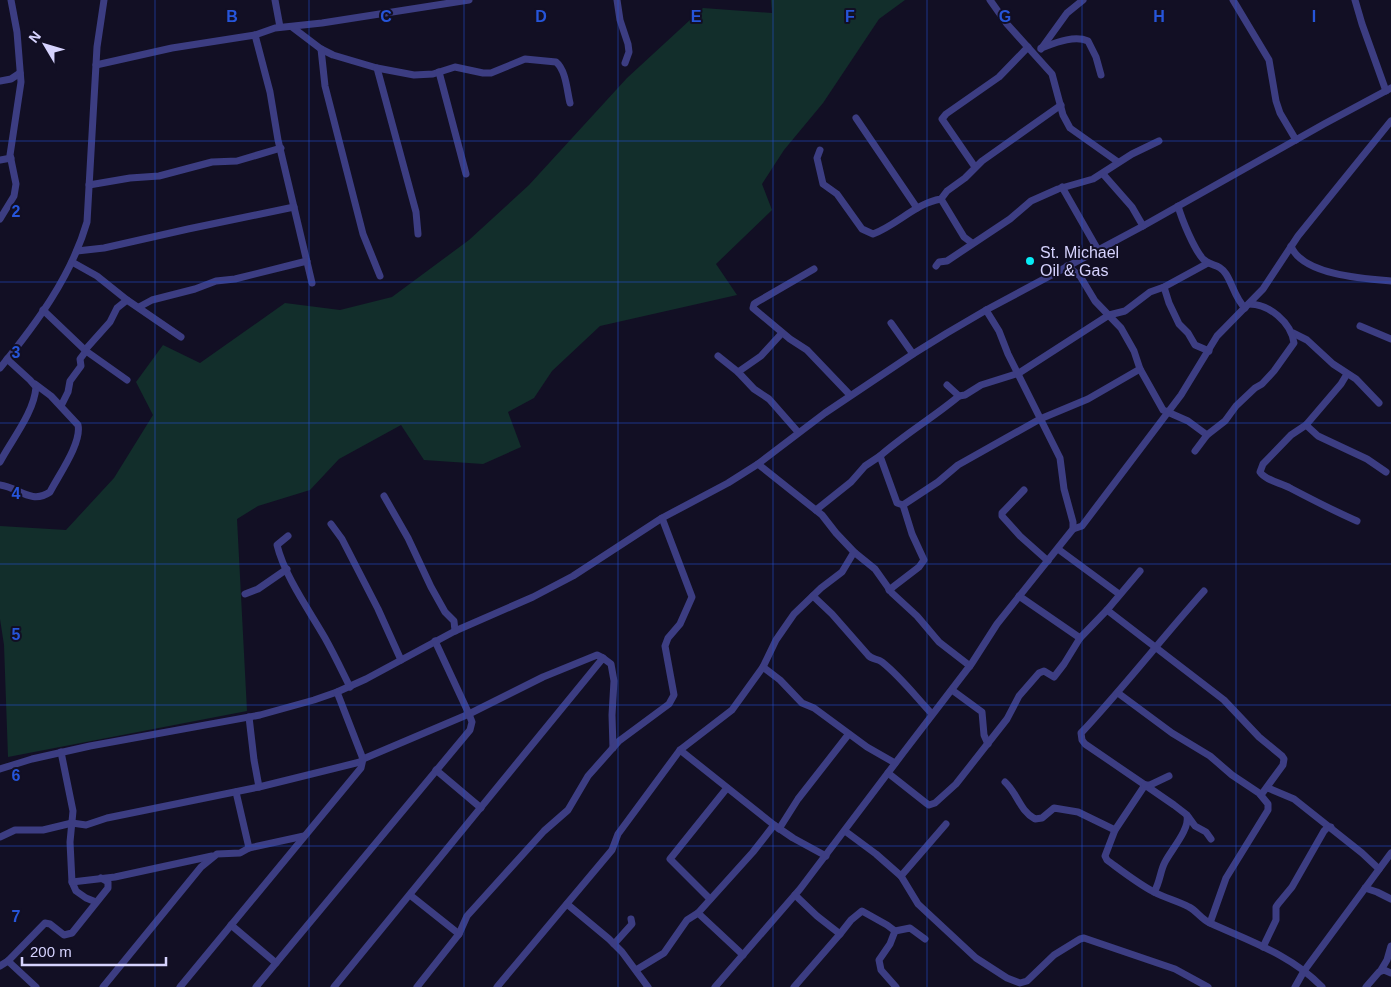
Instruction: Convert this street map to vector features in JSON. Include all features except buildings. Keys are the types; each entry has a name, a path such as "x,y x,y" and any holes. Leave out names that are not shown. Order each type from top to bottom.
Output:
{"street":[{"path":"0,219 7,210 16,191 11,158 21,89 17,32 11,0"},
{"path":"0,368 43,310 72,262 87,222 96,65 104,1 113,0"},
{"path":"275,0 280,27"},
{"path":"96,65 172,48 255,35 280,27 292,27 423,4 469,0"},
{"path":"617,0 620,20 628,44 629,52 625,63"},
{"path":"990,0 1007,24 1052,74 1066,123 1074,132 1118,162"},
{"path":"1037,56 1067,13 1083,0"},
{"path":"1233,0 1270,60 1276,101 1280,113 1296,140"},
{"path":"0,769 60,752 249,717 314,700 350,687 455,631 533,597 573,576 662,518 728,483 758,464 798,432 850,396 913,354 986,310 1389,90 1362,24 1355,0"},
{"path":"292,27 321,49 333,55 377,68 414,75 433,74 455,67 492,73 524,59 556,62 560,65 564,75 570,103"},
{"path":"255,35 270,92 312,283"},
{"path":"1041,48 1061,41 1084,39 1088,41 1094,51 1101,75"},
{"path":"975,167 942,119 946,114 999,77 1028,47"},
{"path":"321,49 325,86 363,234 380,276"},
{"path":"377,68 416,212 418,234"},
{"path":"439,72 466,174"},
{"path":"0,80 11,79 20,73"},
{"path":"820,150 817,158 823,184 837,194 865,231 873,234 917,208 934,200 941,199 947,191 965,178 975,167 1060,105"},
{"path":"856,118 917,208"},
{"path":"1073,525 1082,526 1167,413 1217,336 1257,296 1373,141 1391,121"},
{"path":"936,266 939,262 943,263 1010,219 1031,201 1062,187 1093,179 1118,162 1159,141"},
{"path":"89,185 130,178 159,176 212,162 238,161 281,148"},
{"path":"0,160 11,158"},
{"path":"1103,174 1132,207 1143,226"},
{"path":"1062,187 1098,250"},
{"path":"941,199 964,237 972,243"},
{"path":"1178,206 1182,221 1201,256 1208,263 1220,267 1230,281 1239,301 1247,306 1259,304 1279,317 1293,333 1307,340 1333,364 1360,383 1379,403"},
{"path":"77,251 104,248 188,228 294,207"},
{"path":"1290,251 1307,263 1342,275 1391,281"},
{"path":"139,308 152,300 196,289 216,281 235,279 307,261"},
{"path":"72,262 97,276 127,300 181,337"},
{"path":"816,510 851,482 865,466 943,410 959,396 965,395 981,385 1018,373 1109,315 1125,311 1150,292 1164,287 1208,263"},
{"path":"1067,266 1080,276 1095,301 1121,328 1134,352 1140,369 1161,407 1167,413 1188,420 1207,435"},
{"path":"814,268 754,304 755,310 782,333 807,350 850,396"},
{"path":"1164,287 1179,324 1188,333 1195,345 1209,351"},
{"path":"1257,296 1259,304"},
{"path":"61,406 68,392 70,381 81,366 80,359 85,350 110,322 117,308 127,300"},
{"path":"43,310 85,350 127,380"},
{"path":"715,987 795,895 826,856 970,666 1019,596 1058,549 1073,525 1064,489 1062,464 986,310"},
{"path":"891,323 913,354"},
{"path":"1360,326 1391,339"},
{"path":"738,372 761,356 782,333"},
{"path":"1293,333 1294,343"},
{"path":"1195,450 1236,406 1262,384 1294,343 1301,337"},
{"path":"718,356 738,372 754,389 769,399 798,432"},
{"path":"0,485 34,498 50,492 72,451 79,428 70,415 43,389 7,360"},
{"path":"903,505 938,482 958,465 1040,419 1088,399 1140,369"},
{"path":"1347,374 1341,384 1306,425 1291,436 1263,464 1260,472 1265,477 1290,488 1320,505 1357,521"},
{"path":"0,462 25,417 35,393 35,384"},
{"path":"947,385 959,396"},
{"path":"1306,425 1318,436 1367,459 1386,472"},
{"path":"880,456 897,503 903,505"},
{"path":"758,464 816,510 854,552 875,569 889,590 918,616 939,642 970,666"},
{"path":"1024,490 1002,512 1002,516 1020,536 1048,561"},
{"path":"384,496 408,538 445,612 454,621 455,631"},
{"path":"889,590 919,567 924,560 912,534 903,505"},
{"path":"417,987 459,934 467,916 544,831 568,810 588,776 619,741 669,704 674,695 665,646 668,638 680,624 692,597 662,518"},
{"path":"331,524 342,539 378,609 401,660"},
{"path":"288,536 277,545 279,553 298,593 326,638 350,687"},
{"path":"1058,549 1119,594"},
{"path":"497,987 612,850 618,834 680,750 732,710 763,666 779,634 794,614 821,588 842,572 854,552"},
{"path":"245,594 258,589 287,569"},
{"path":"888,773 926,804 932,805 956,784 978,754 988,744 1007,719 1019,696 1042,671 1054,677 1080,638 1140,571"},
{"path":"1204,591 1155,646 1118,693 1081,733 1081,736 1085,744 1187,816 1195,826 1206,832 1211,839"},
{"path":"813,596 832,614 868,656 882,662 904,682 932,714"},
{"path":"1019,596 1080,638"},
{"path":"1107,610 1224,700 1259,737 1282,756 1284,759 1283,765 1268,788 1261,795"},
{"path":"256,987 470,730 472,722 469,714 436,641"},
{"path":"0,836 15,830 43,830 72,824 86,824 106,818 259,787 360,762 363,759 469,714 543,677 597,655 610,664 614,681 613,748"},
{"path":"334,987 603,658"},
{"path":"763,666 780,680 802,703 814,708 848,735 895,763"},
{"path":"952,690 982,712 984,735 988,744"},
{"path":"180,987 361,768 363,759 337,692"},
{"path":"1118,693 1172,733 1210,756 1232,775 1261,795 1268,804 1268,810 1226,878 1210,923"},
{"path":"249,717 259,787"},
{"path":"636,970 664,953 687,920 698,913 776,827 848,735"},
{"path":"680,750 776,827 826,856"},
{"path":"60,752 74,811 70,842 72,882 76,891 96,902"},
{"path":"436,770 481,808"},
{"path":"1145,785 1150,785 1169,776"},
{"path":"1005,782 1016,793 1020,806 1035,819 1042,818 1054,808 1072,810 1115,830"},
{"path":"1145,785 1115,830 1105,856 1106,860 1154,892 1190,908 1202,920 1263,947 1304,971 1322,987"},
{"path":"710,899 670,859 727,788"},
{"path":"1268,788 1294,799 1331,827 1379,868"},
{"path":"236,792 249,848"},
{"path":"1154,892 1164,863 1183,832 1188,820 1187,816"},
{"path":"902,876 946,824"},
{"path":"1263,947 1276,920 1278,904 1292,887 1324,832 1327,828 1331,827"},
{"path":"845,831 902,876 918,904 976,958 1007,978 1020,983 1027,981 1054,956 1084,938 1175,969 1208,987"},
{"path":"72,882 200,863 216,855 240,853 249,848 304,836"},
{"path":"1295,987 1304,971 1391,854"},
{"path":"103,987 200,863"},
{"path":"0,966 45,923 50,924 64,935 70,934 108,888 108,882 101,878"},
{"path":"1364,888 1391,899"},
{"path":"410,895 459,934"},
{"path":"795,895 811,911 840,934"},
{"path":"567,904 614,944 648,987"},
{"path":"794,987 851,920 862,912 895,931 910,928 925,939"},
{"path":"698,913 743,955"},
{"path":"614,944 632,924 632,919"},
{"path":"231,925 276,963"},
{"path":"895,931 890,944 879,960 881,970 896,987"},
{"path":"1366,987 1381,970 1387,960 1391,946"},
{"path":"8,960 36,987"},
{"path":"1381,970 1391,973"}],"green space":[{"path":"771,0 905,0 879,19 823,103 784,150 762,184 772,210 716,264 737,295 600,326 552,371 534,398 508,412 521,447 483,464 424,460 401,425 339,459 310,490 258,506 237,519 247,711 8,757 4,645 0,619 0,526 66,530 114,478 153,415 136,382 163,345 200,363 285,303 340,310 392,297 469,240 529,185 627,78 703,8 772,13"}],"place":[{"name":"St. Michael Oil & Gas","path":"1030,261"}]}
